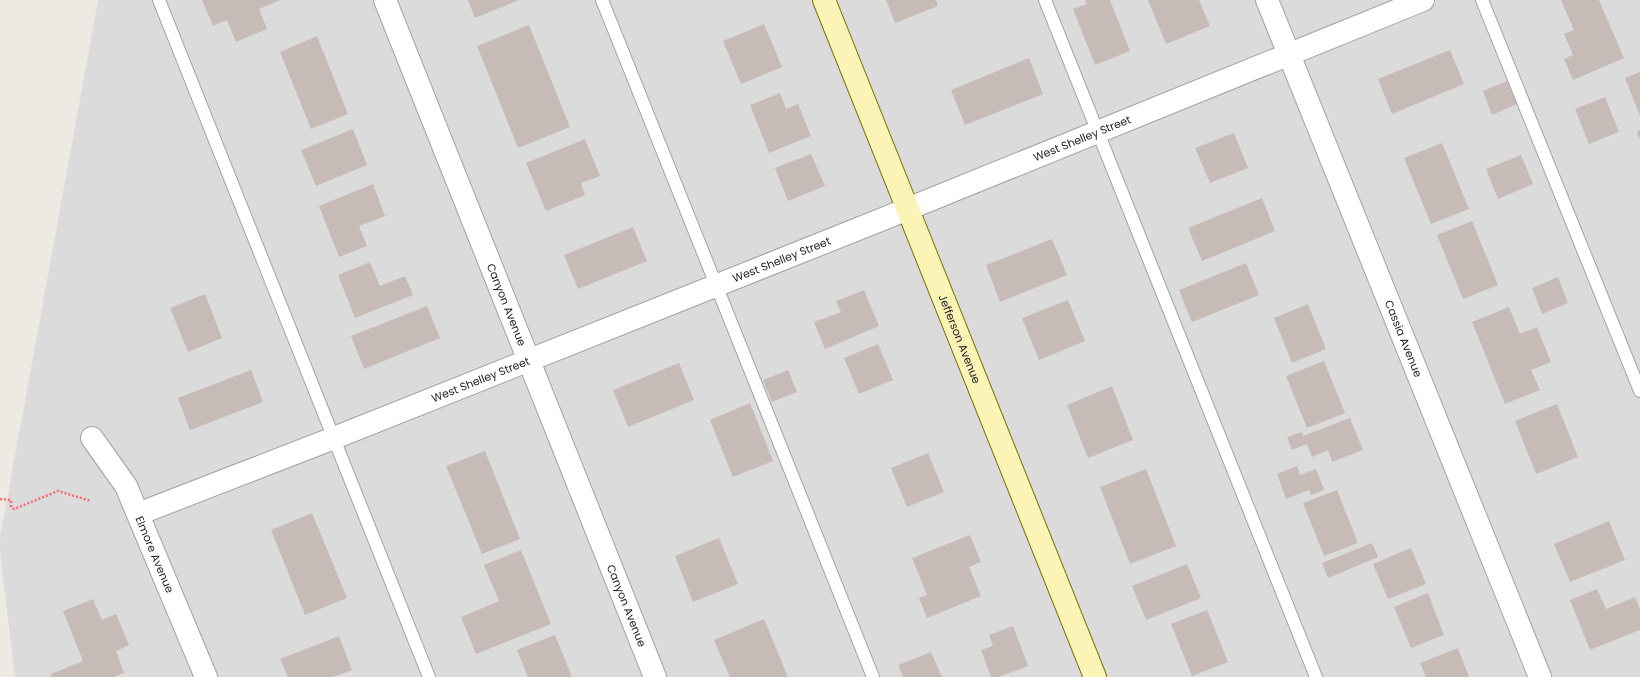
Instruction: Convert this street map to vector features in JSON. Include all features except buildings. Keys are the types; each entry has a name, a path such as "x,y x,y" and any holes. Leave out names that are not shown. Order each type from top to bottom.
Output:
{"street":[{"name":"Canyon Avenue","path":"385,0 655,677"},
{"name":"Jefferson Avenue","path":"824,0 909,209 1094,677"},
{"name":"Cassia Avenue","path":"1267,0 1540,677"},
{"name":"West Shelley Street","path":"138,514 334,438 909,209 1423,0"},
{"name":"Elmore Avenue","path":"92,438 126,486 206,677"}],"lane":[{"path":"159,0 429,677"},
{"path":"602,0 873,677"},
{"path":"1046,0 1316,677"},
{"path":"1482,0 1640,391"}],"path":[{"path":"0,499 11,500 12,507 14,509 58,491 91,501"}],"shaded area":[{"path":"98,0 1640,0 1640,677 15,677 0,552 0,538"}]}
